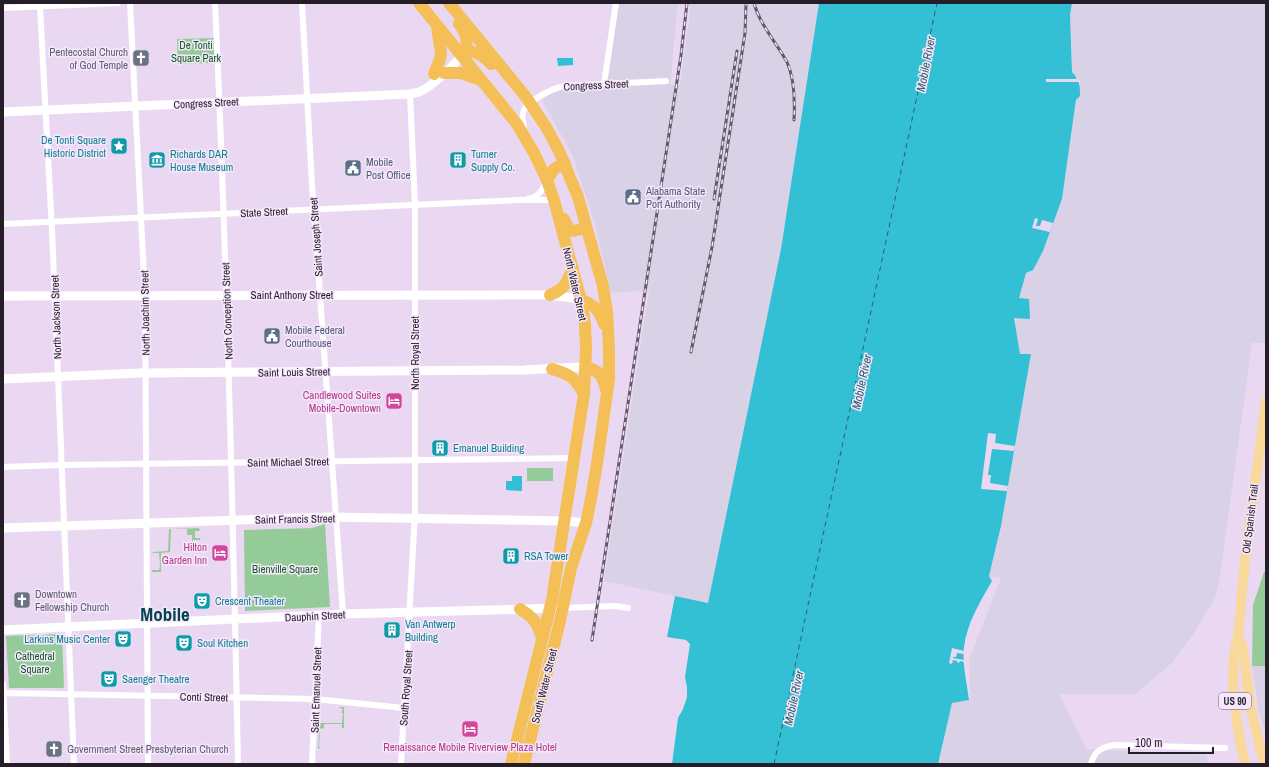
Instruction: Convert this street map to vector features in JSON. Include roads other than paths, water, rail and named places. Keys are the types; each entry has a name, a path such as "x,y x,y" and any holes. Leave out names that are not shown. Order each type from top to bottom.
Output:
{"highway":[{"name":"North Water Street","path":"419,3 462,55 527,140 547,180 554,200 581,300 585,324 586,349 584,394 550,608"},
{"path":"448,3 465,34 467,45 462,55"},
{"path":"448,3 527,98 546,127 565,163 578,198 603,286 609,344 607,394 597,464 586,523 571,568 562,608"},
{"path":"436,24 441,53 439,74 461,73 470,75 482,81"},
{"path":"462,55 470,51 481,54 505,80 527,98"},
{"path":"547,180 554,169 565,163"},
{"path":"554,200 561,209 568,229 573,231 586,228"},
{"path":"550,295 564,288 573,268"},
{"path":"581,300 596,308 600,314 609,344 602,363 598,366 586,367"},
{"path":"586,367 598,371 602,376 607,394"},
{"path":"552,369 571,376 584,394"},
{"name":"South Water Street","path":"511,764 550,608"},
{"name":"South Water Street","path":"524,764 562,608"},
{"path":"520,609 534,618 537,622 542,638"}],"main road":[{"name":"Old Spanish Trail","path":"1245,764 1234,691 1234,648 1238,637 1246,551 1266,401"},
{"name":"Old Spanish Trail","path":"1238,637 1243,648 1250,705 1264,764"}],"street":[{"path":"3,8 118,3"},
{"name":"North Joachim Street","path":"130,3 145,296 148,764"},
{"name":"North Conception Street","path":"215,3 229,373 236,620 238,764"},
{"name":"Saint Joseph Street","path":"302,3 325,372 343,614"},
{"path":"604,84 616,3"},
{"name":"North Jackson Street","path":"40,7 52,222 74,764"},
{"path":"410,94 416,88 458,61 462,55"},
{"name":"Congress Street","path":"527,98 564,86 666,81"},
{"name":"Congress Street","path":"3,112 410,94"},
{"name":"North Royal Street","path":"410,94 415,205 415,518 410,612"},
{"path":"527,98 522,116 527,140"},
{"name":"State Street","path":"525,200 538,196 547,180"},
{"name":"State Street","path":"3,224 525,200 554,200"},
{"name":"Saint Anthony Street","path":"3,296 550,295 573,297 581,300"},
{"name":"Saint Louis Street","path":"3,378 146,373 415,371 552,369 560,367 586,367"},
{"name":"Saint Michael Street","path":"3,467 231,462 574,458"},
{"name":"Saint Francis Street","path":"3,528 336,518 415,518 564,521 586,523"},
{"name":"Dauphin Street","path":"3,630 343,614 616,606 628,608"},
{"name":"South Royal Street","path":"401,764 410,612"},
{"name":"Saint Emanuel Street","path":"312,764 319,615"},
{"path":"3,684 6,764"},
{"name":"Conti Street","path":"3,693 315,699 404,708"},
{"path":"1091,764 1092,757 1095,752 1106,746 1225,748"}],"water":[{"name":"Mobile River","path":"819,3 1072,3 1070,15 1072,72 1079,83 1080,96 1076,100 1062,199 1043,251 1033,270 1026,273 1019,298 1029,299 1030,319 1014,318 1020,354 1031,354 1001,526 989,576 992,581 975,613 968,630 964,647 965,674 969,700 952,703 938,764 672,764 678,718 687,697 685,677 690,644 686,640 667,637 675,596 708,603 781,249"},
{"path":"557,58 573,58 573,65 558,66"},
{"path":"512,476 522,476 522,491 506,490 506,481 512,481"}],"railway":[{"path":"592,640 681,55 687,3"},
{"path":"691,352 712,247 745,33 746,3"},
{"path":"754,3 760,19 783,55 790,69 794,91 794,120"},
{"path":"714,199 737,51"}],"place":[{"name":"Pentecostal Church of God Temple","path":"141,58"},
{"name":"De Tonti Square Historic District","path":"119,146"},
{"name":"Richards DAR House Museum","path":"157,160"},
{"name":"Turner Supply Co.","path":"458,160"},
{"name":"Mobile Post Office","path":"353,168"},
{"name":"Alabama State Port Authority","path":"633,197"},
{"name":"Mobile Federal Courthouse","path":"272,336"},
{"name":"Candlewood Suites Mobile-Downtown","path":"394,401"},
{"name":"Emanuel Building","path":"440,448"},
{"name":"Hilton Garden Inn","path":"220,553"},
{"name":"RSA Tower","path":"511,556"},
{"name":"Downtown Fellowship Church","path":"22,600"},
{"name":"Crescent Theater","path":"202,601"},
{"name":"Van Antwerp Building","path":"392,630"},
{"name":"Larkins Music Center","path":"123,639"},
{"name":"Soul Kitchen","path":"184,643"},
{"name":"Saenger Theatre","path":"109,679"},
{"name":"Renaissance Mobile Riverview Plaza Hotel","path":"470,729"},
{"name":"Government Street Presbyterian Church","path":"54,749"}],"district":[{"name":"Mobile","path":"165,614"}],"park label":[{"name":"De Tonti Square Park","path":"196,51"},
{"name":"Bienville Square","path":"285,569"},
{"name":"Cathedral Square","path":"35,662"}]}
